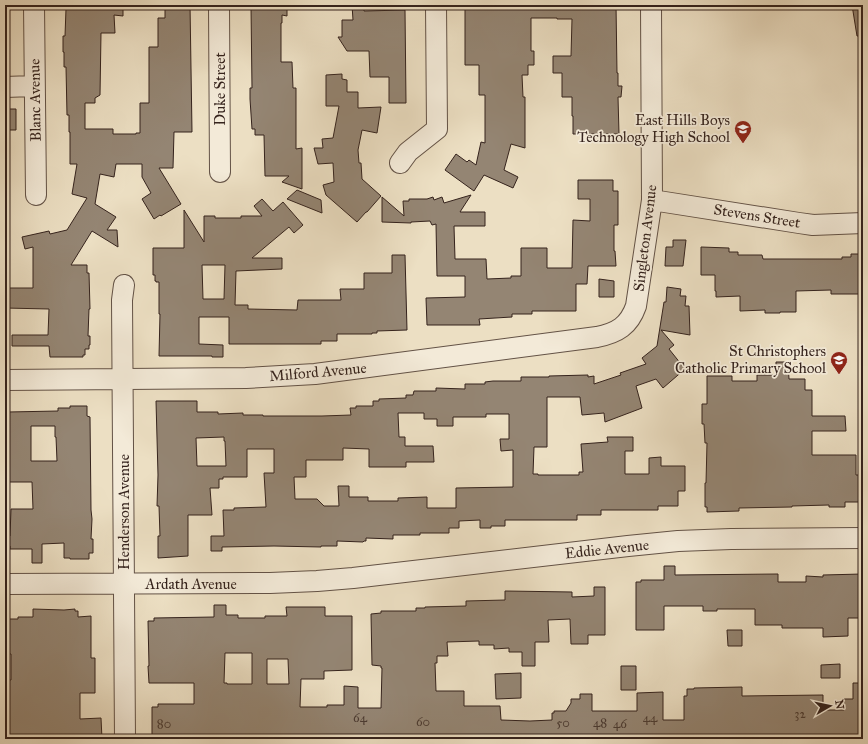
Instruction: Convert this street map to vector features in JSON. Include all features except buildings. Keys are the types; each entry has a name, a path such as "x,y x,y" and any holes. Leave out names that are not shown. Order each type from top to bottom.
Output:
{"street":[{"name":"Blanc Avenue","path":"34,5 36,195"},
{"name":"Duke Street","path":"219,5 220,172"},
{"path":"400,163 408,152 437,129 444,111 436,5"},
{"name":"Singleton Avenue","path":"626,324 634,311 638,299 652,200 651,5"},
{"path":"5,87 34,86"},
{"name":"Stevens Street","path":"652,200 799,223 819,225 863,223"},
{"name":"Henderson Avenue","path":"124,285 122,300 125,739"},
{"name":"Milford Avenue","path":"5,380 246,378 315,374 597,337 616,332 626,324"},
{"name":"Eddie Avenue","path":"353,578 628,546 678,542 731,539 863,538"},
{"name":"Ardath Avenue","path":"5,584 276,583 353,578"}],"place":[{"name":"East Hills Boys Technology High School","path":"743,144"},
{"name":"St Christophers Catholic Primary School","path":"839,375"}]}
